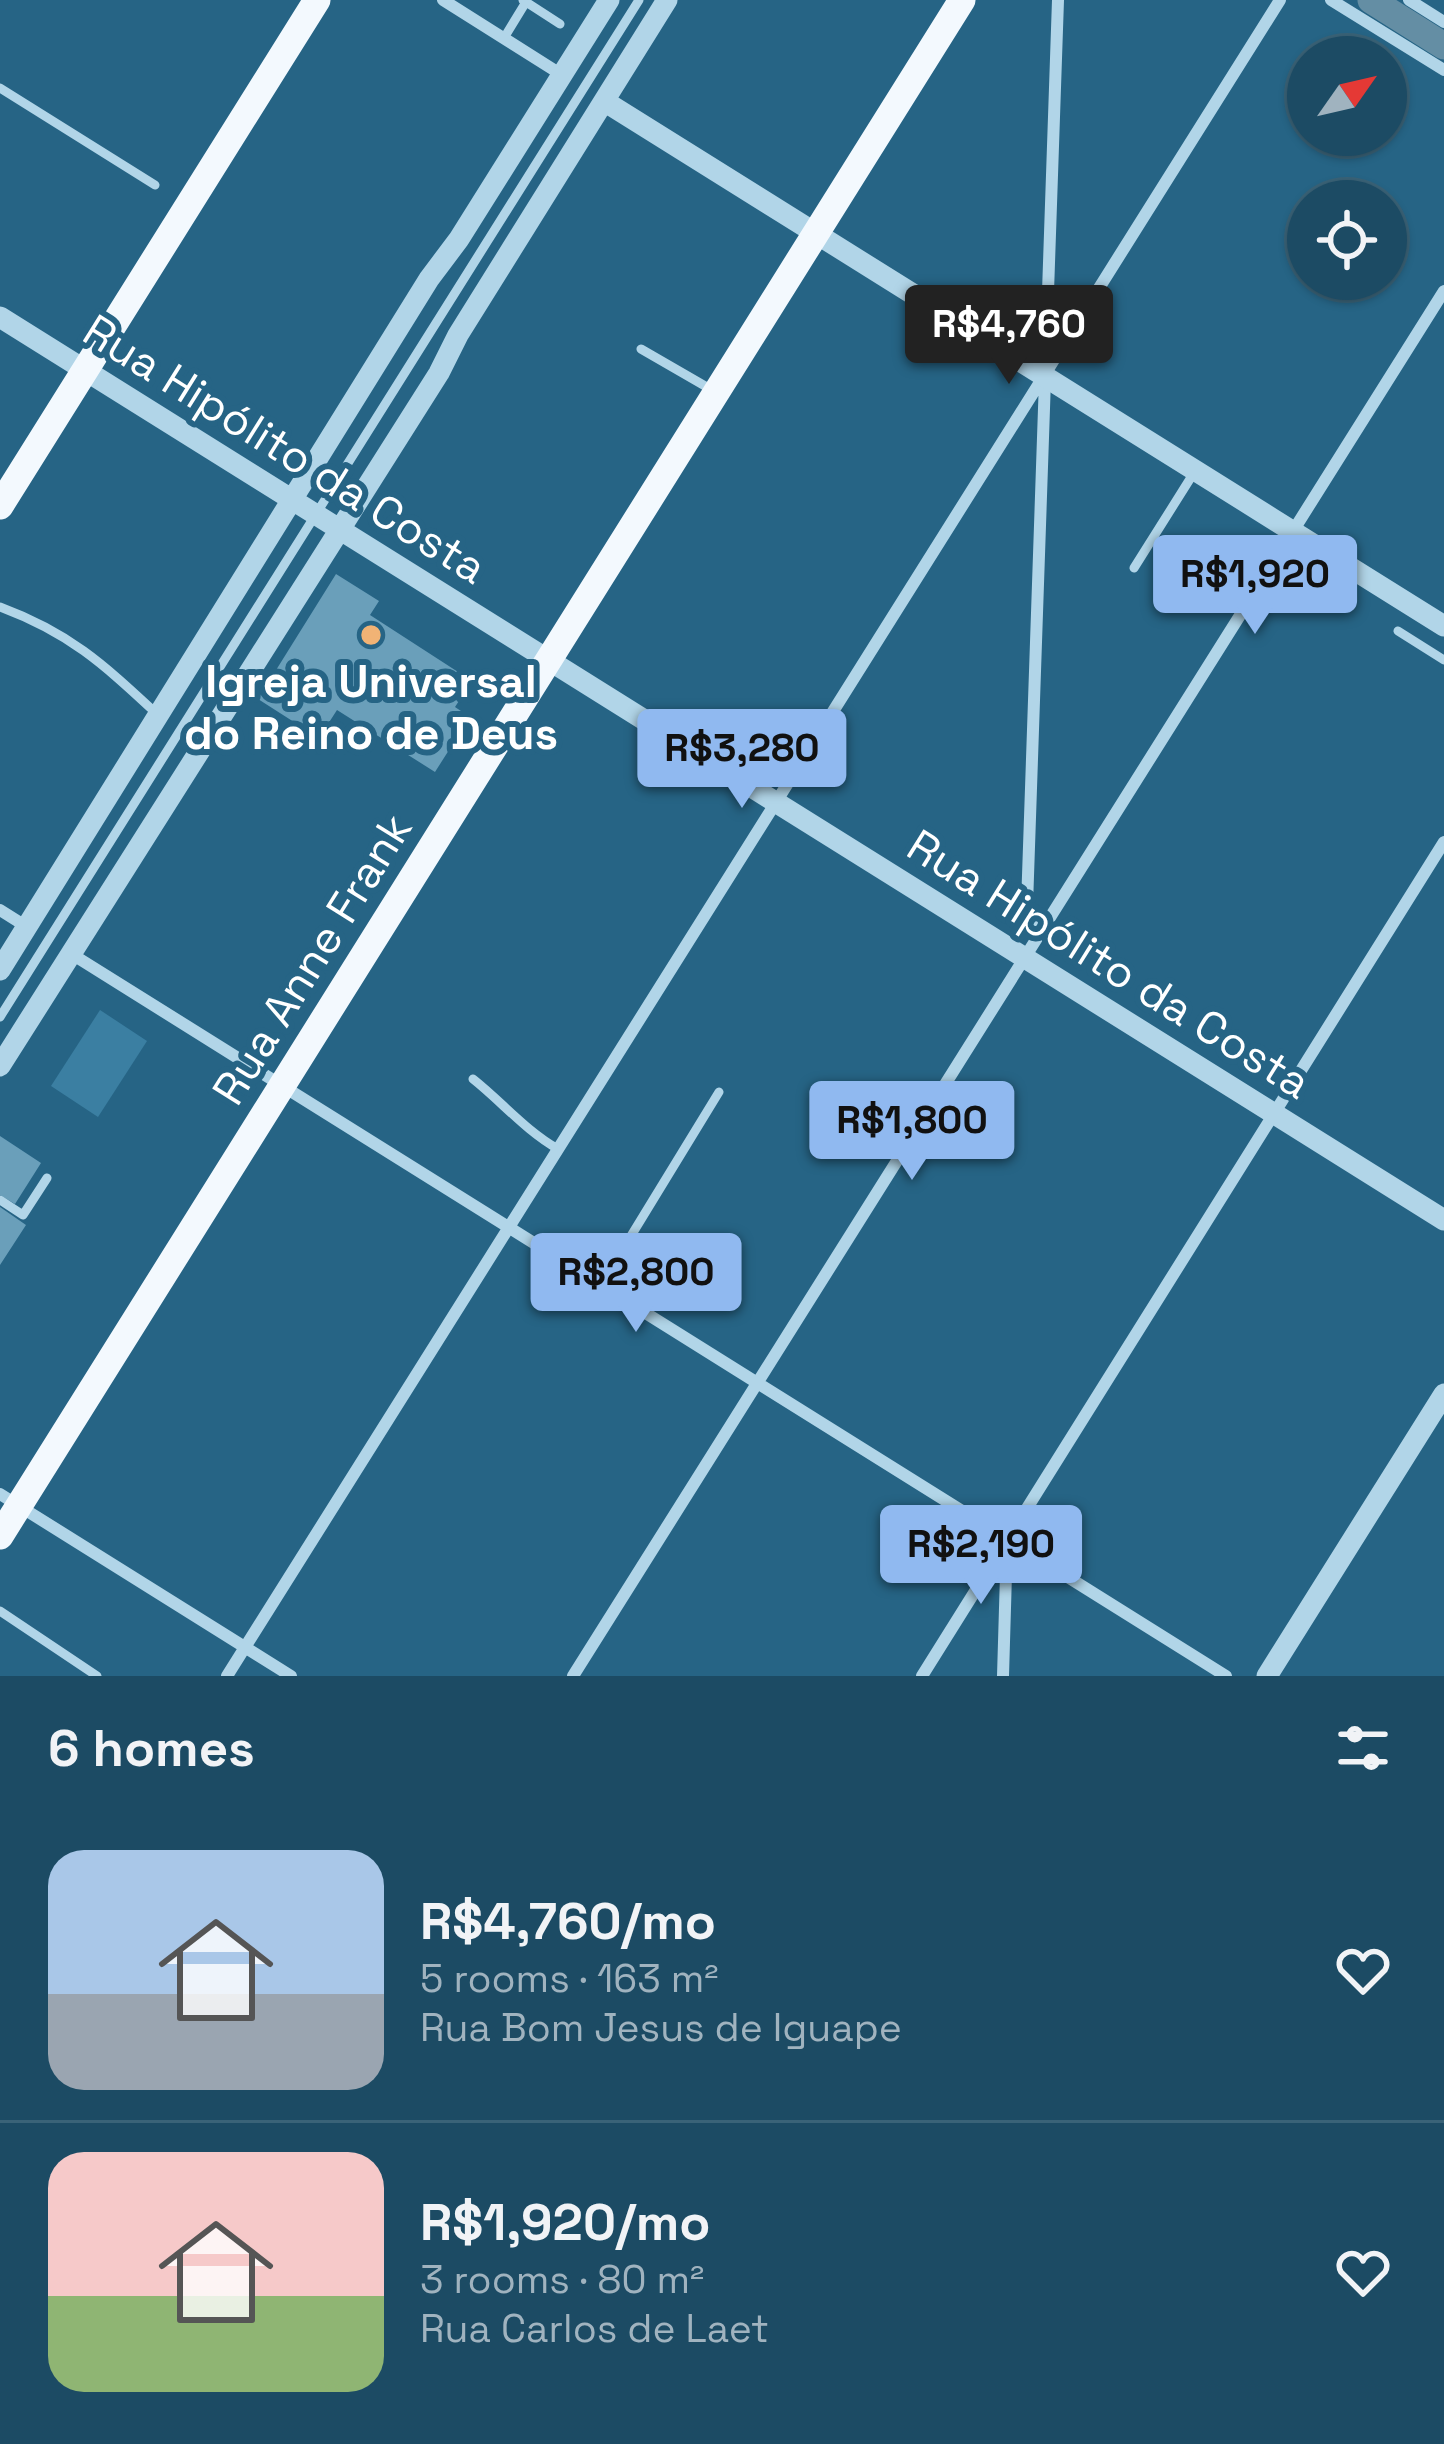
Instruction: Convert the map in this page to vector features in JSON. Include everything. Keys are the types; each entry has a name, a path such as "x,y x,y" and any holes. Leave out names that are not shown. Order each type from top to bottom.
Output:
{"main road":[{"path":"0,506 317,0"},
{"name":"Rua Anne Frank","path":"0,1536 9,1500 282,1086 962,0"}],"street":[{"path":"443,0 562,75"},
{"path":"0,970 609,0"},
{"path":"0,1066 340,530 667,0"},
{"path":"1044,927 1033,919 1027,905 1058,0"},
{"path":"227,1676 1280,0"},
{"path":"1331,0 1444,70"},
{"path":"1409,0 1444,22"},
{"path":"604,101 1444,626"},
{"path":"573,1676 1444,291"},
{"name":"Rua Hipólito da Costa","path":"0,317 1444,1220"},
{"path":"922,1676 1444,842"},
{"path":"0,910 27,927"},
{"path":"70,953 1226,1676"},
{"path":"1267,1676 1444,1394"},
{"path":"9,1500 291,1676"},
{"path":"1003,1676 1007,1539"}],"lane":[{"path":"0,1017 639,0"},
{"path":"504,38 524,1 560,24"},
{"path":"0,88 155,185"},
{"path":"641,350 716,393"},
{"path":"1134,568 1196,471"},
{"path":"0,607 40,621 87,650 157,714"},
{"path":"1398,631 1444,659"},
{"path":"473,1079 558,1150"},
{"path":"601,1285 719,1092"},
{"path":"0,1200 23,1215 46,1178"},
{"path":"0,1610 97,1676"}],"shaded area":[{"path":"100,1010 147,1041 98,1117 51,1086"}],"building":[{"path":"336,574 379,601 370,615 472,681 455,707 470,717 435,772 337,710 319,738 258,699"},
{"path":"0,1136 41,1163 15,1204 0,1195"},
{"path":"0,1207 26,1225 0,1265"}],"waterway":[{"path":"1371,0 1444,46"}],"place":[{"name":"Igreja Universal do Reino de Deus","path":"371,635"}]}
